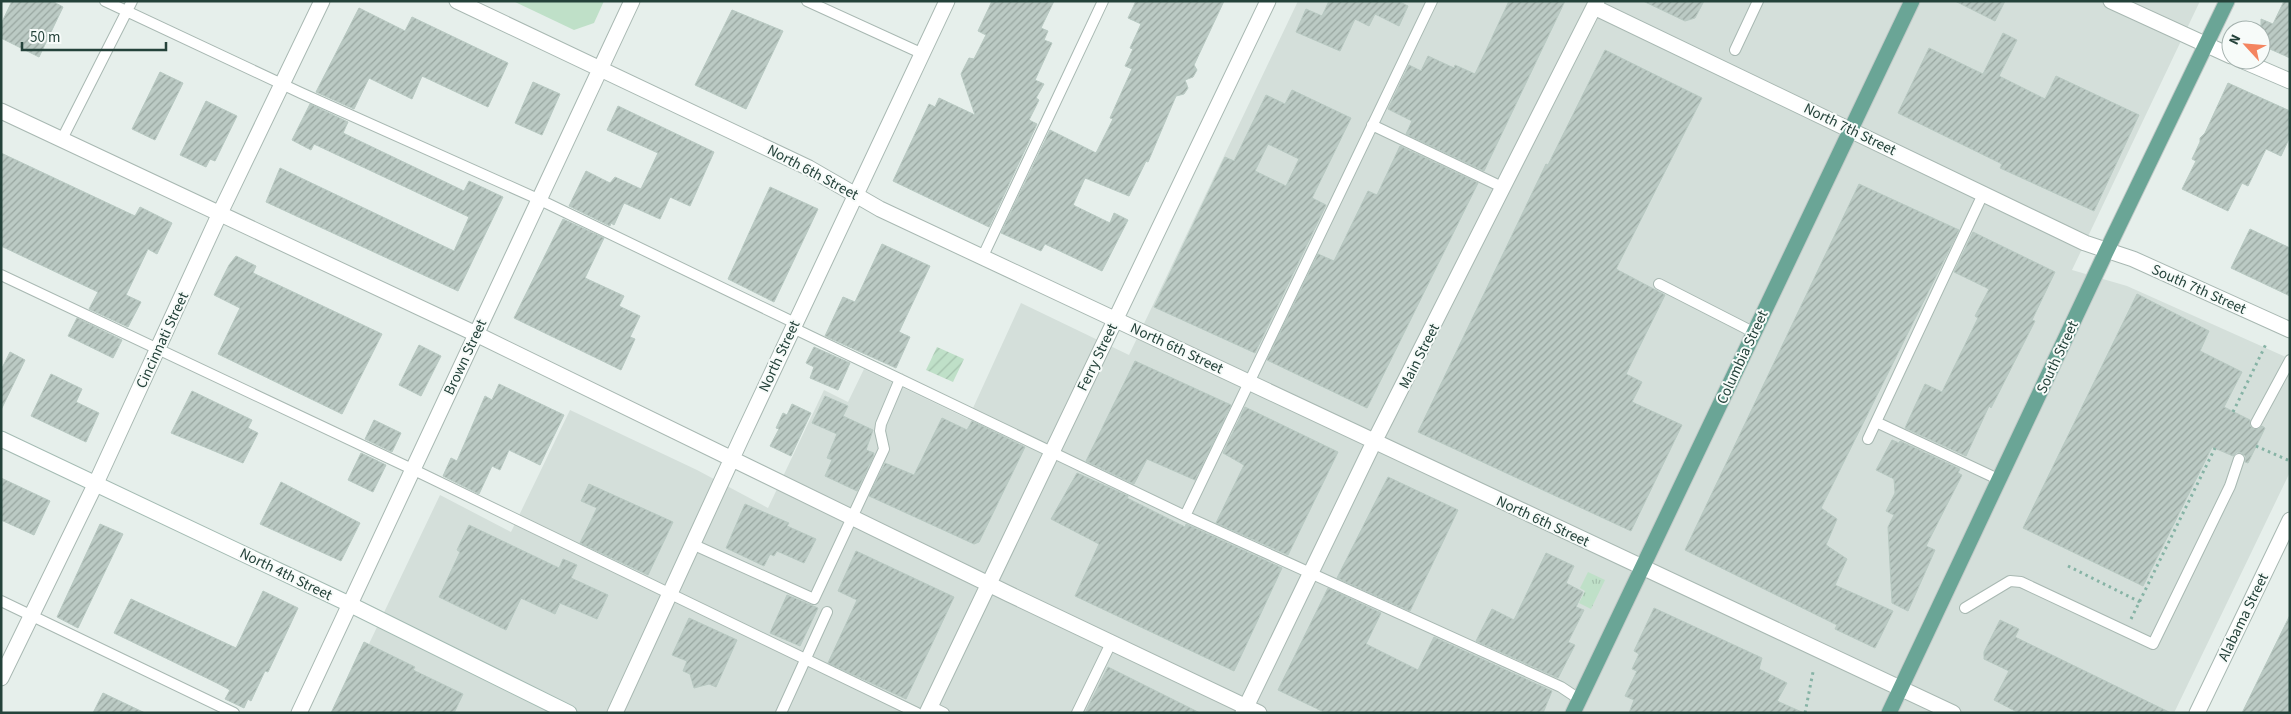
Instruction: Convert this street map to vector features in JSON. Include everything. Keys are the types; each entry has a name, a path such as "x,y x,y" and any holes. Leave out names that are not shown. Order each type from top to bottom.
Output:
{"main road":[{"name":"Columbia Street","path":"1573,713 1912,1"},
{"name":"South Street","path":"1889,713 2107,250 2227,1"}],"street":[{"name":"Cincinnati Street","path":"1,678 96,483 220,213 322,1"},
{"name":"North 6th Street","path":"457,1 809,168 880,209 1953,713"},
{"name":"Brown Street","path":"298,713 632,1"},
{"name":"North Street","path":"615,713 732,458 948,1"},
{"name":"Ferry Street","path":"930,711 1268,1"},
{"path":"2111,1 2221,52"},
{"name":"North 7th Street","path":"1596,4 1983,194 2085,243 2107,250"},
{"name":"Main Street","path":"1249,711 1310,572 1596,4"},
{"path":"2264,70 2290,81"},
{"path":"1,111 476,334 853,516 1249,711"},
{"name":"South 7th Street","path":"2107,250 2290,330"},
{"name":"North 4th Street","path":"1,439 349,604 570,713"},
{"name":"Alabama Street","path":"2197,713 2290,520"}],"lane":[{"path":"105,1 282,85 538,200 900,380 1185,516 1561,687 1579,699"},
{"path":"62,139 132,1"},
{"path":"807,1 923,54"},
{"path":"982,256 1103,1"},
{"path":"1185,516 1432,1"},
{"path":"1735,50 1758,1"},
{"path":"1372,124 1504,188"},
{"path":"1868,439 1983,194"},
{"path":"1,275 412,469 805,660 930,711"},
{"path":"1659,284 1753,332"},
{"path":"2256,423 2290,360"},
{"path":"692,544 814,599 884,448 880,431 881,424 900,380"},
{"path":"1876,422 2000,480"},
{"path":"1964,608 2010,581 2021,582 2153,644 2230,486 2239,459"},
{"path":"1,601 234,713"},
{"path":"781,713 827,612"},
{"path":"1077,713 1111,643"}],"path":[{"path":"2233,412 2267,342"},
{"path":"2256,446 2290,461"},
{"path":"2126,631 2215,448"},
{"path":"2068,566 2140,602"},
{"path":"1805,713 1813,672"}],"shaded area":[{"path":"1298,1 2200,1 2072,270 2127,286 2290,359 2290,472 2174,713 336,713 440,495 511,532 570,410 697,470 768,508 824,390 848,402 864,369 968,419 1021,303 1129,355"}],"green space":[{"path":"513,1 604,1 594,23 574,30"},
{"path":"937,347 964,359 953,382 926,370"},
{"path":"1588,572 1605,580 1591,609 1579,603 1585,591 1580,588"}],"building":[{"path":"12,1 52,1 63,7 39,57 1,38 1,24"},
{"path":"992,1 1054,1 1041,28 1048,31 1044,40 1052,43 1035,80 1044,84 1036,98 1039,100 1029,120 1037,124 989,227 893,181 929,104 935,107 939,98 975,115 961,74 969,58 974,59 986,35 978,31"},
{"path":"1136,1 1224,1 1194,65 1197,70 1193,77 1185,80 1188,88 1184,94 1176,96 1148,162 1146,161 1129,196 1085,178 1073,205 1110,223 1114,213 1128,220 1102,271 1045,244 1041,251 1001,233 1050,130 1096,153 1113,119 1110,118 1132,69 1125,66 1133,49 1130,48 1141,24 1128,18"},
{"path":"1329,1 1398,1 1408,6 1399,26 1375,14 1369,26 1355,19 1340,51 1296,32 1306,9 1322,16"},
{"path":"1509,1 1565,1 1484,171 1406,134 1412,121 1388,109 1409,65 1421,71 1428,56 1454,68 1455,65 1475,74"},
{"path":"1643,1 1704,1 1695,18 1685,21"},
{"path":"1955,1 2005,1 1995,21"},
{"path":"2284,1 2290,1 2290,58 2271,49 2271,23 2273,24"},
{"path":"359,8 405,31 412,17 508,63 488,107 422,76 412,99 369,78 354,109 316,92"},
{"path":"732,10 783,31 746,109 695,85"},
{"path":"2003,33 2017,40 1999,76 2045,99 2056,76 2139,115 2094,211 2000,168 2002,164 1898,113 1929,48 1983,74"},
{"path":"1605,50 1702,98 1616,269 1665,295 1626,374 1642,382 1632,402 1682,425 1631,531 1418,432 1546,164 1548,165"},
{"path":"160,72 183,83 155,140 132,129"},
{"path":"533,82 560,94 542,135 515,123"},
{"path":"2228,83 2290,111 2290,137 2281,156 2266,149 2248,186 2242,183 2228,211 2182,189 2196,161 2192,159 2200,138 2205,133"},
{"path":"1292,90 1351,118 1312,198 1326,205 1255,353 1154,307 1225,157 1234,161 1266,95 1285,104","holes":["1268,144 1299,159 1286,186 1255,171"]},
{"path":"206,101 237,116 215,161 210,159 206,167 180,155"},
{"path":"310,104 348,122 343,133 464,191 469,181 503,197 458,291 266,202 280,168 454,251 469,217 314,144 311,150 292,140"},
{"path":"618,106 714,152 690,206 670,197 660,219 624,203 614,225 611,223 610,226 569,206 586,171 610,183 615,177 641,189 658,153 607,130"},
{"path":"1400,146 1478,183 1367,408 1267,360 1318,254 1334,261 1368,191 1377,195"},
{"path":"1,153 135,216 140,207 172,223 157,254 148,249 126,295 141,302 128,327 89,309 98,292 1,246"},
{"path":"1859,184 1959,230 1821,508 1837,519 1826,545 1847,559 1835,585 1893,611 1875,648 1835,629 1837,625 1685,550"},
{"path":"770,187 818,209 774,302 728,279"},
{"path":"563,219 604,238 585,278 624,296 619,306 640,316 630,337 635,339 621,370 514,318"},
{"path":"2250,229 2290,248 2290,296 2231,268"},
{"path":"1973,232 2055,272 2032,320 2035,321 1991,408 1989,406 1966,456 1905,428 1925,384 1942,392 1978,318 1975,316 1989,289 1954,272"},
{"path":"882,244 930,266 899,332 910,337 896,368 825,336 843,297 855,302"},
{"path":"236,256 256,266 253,273 382,334 342,414 218,354 240,308 214,295 229,265"},
{"path":"2137,294 2209,331 2200,351 2242,372 2224,407 2250,420 2250,426 2253,429 2259,429 2262,426 2265,428 2248,463 2245,462 2246,457 2242,453 2237,452 2233,456 2212,447 2143,586 2023,528"},
{"path":"77,318 122,340 113,358 68,336"},
{"path":"419,345 441,356 421,396 399,385"},
{"path":"814,347 850,363 838,390 810,378 814,367 806,363"},
{"path":"10,352 25,360 1,410 1,370"},
{"path":"1135,361 1231,405 1195,480 1147,459 1134,484 1086,461"},
{"path":"51,374 82,389 76,402 99,413 86,442 31,416"},
{"path":"499,384 564,415 540,465 509,450 500,470 492,466 479,494 443,476 451,458 457,461 485,396 492,400"},
{"path":"192,391 252,420 248,428 258,433 243,463 171,433"},
{"path":"825,396 848,406 843,416 873,430 866,450 874,453 873,457 857,491 825,476 832,460 827,458 837,434 812,423"},
{"path":"792,404 811,413 791,456 770,446 779,429 776,428 783,413 787,415"},
{"path":"1245,407 1338,452 1288,555 1216,523 1244,465 1223,453"},
{"path":"942,418 967,430 972,421 1025,447 979,542 974,544 869,496 885,463 914,475"},
{"path":"374,420 401,433 392,452 365,439"},
{"path":"1892,440 1899,443 1900,441 1960,469 1958,473 1962,475 1926,546 1935,550 1908,611 1892,603 1888,527 1894,515 1886,511 1895,493 1894,479 1876,470"},
{"path":"361,453 386,465 373,492 348,480"},
{"path":"1077,473 1128,496 1127,498 1185,527 1186,524 1282,568 1234,671 1075,596 1099,544 1051,519"},
{"path":"1388,477 1458,510 1410,611 1337,578"},
{"path":"1,478 50,501 34,535 1,520"},
{"path":"281,482 360,523 341,561 260,524"},
{"path":"589,484 673,522 648,575 580,543 597,508 581,501"},
{"path":"745,504 789,523 787,526 816,539 804,563 777,551 774,556 770,554 764,566 726,548"},
{"path":"100,524 123,534 78,628 57,617"},
{"path":"469,525 559,568 563,559 577,565 571,578 608,595 597,619 560,603 555,614 521,598 506,630 439,597 460,552 457,550"},
{"path":"856,551 954,597 906,699 828,663 857,600 838,591"},
{"path":"1546,553 1574,566 1566,583 1583,592 1576,607 1584,610 1568,642 1575,645 1558,678 1476,641 1492,609 1514,620"},
{"path":"1328,588 1381,613 1366,644 1418,670 1434,637 1552,691 1543,713 1326,713 1278,690"},
{"path":"263,591 298,608 268,672 265,671 251,701 248,699 244,708 225,699 230,690 114,633 131,599 236,648"},
{"path":"787,595 818,608 800,646 770,633"},
{"path":"1654,608 1762,658 1759,669 1787,683 1777,701 1804,713 1629,713 1634,700 1625,696 1637,671 1632,669 1639,654 1634,651"},
{"path":"2290,615 2290,713 2242,713 2260,676"},
{"path":"689,618 737,640 716,687 709,684 694,688 690,674 683,671 687,661 672,655"},
{"path":"2000,620 2019,629 2015,637 2171,713 2019,713 1994,700 2009,671 1984,659 1984,652"},
{"path":"364,642 415,667 413,670 463,694 454,713 331,713"},
{"path":"1108,667 1200,713 1085,713"},
{"path":"103,693 145,713 93,713"}]}
